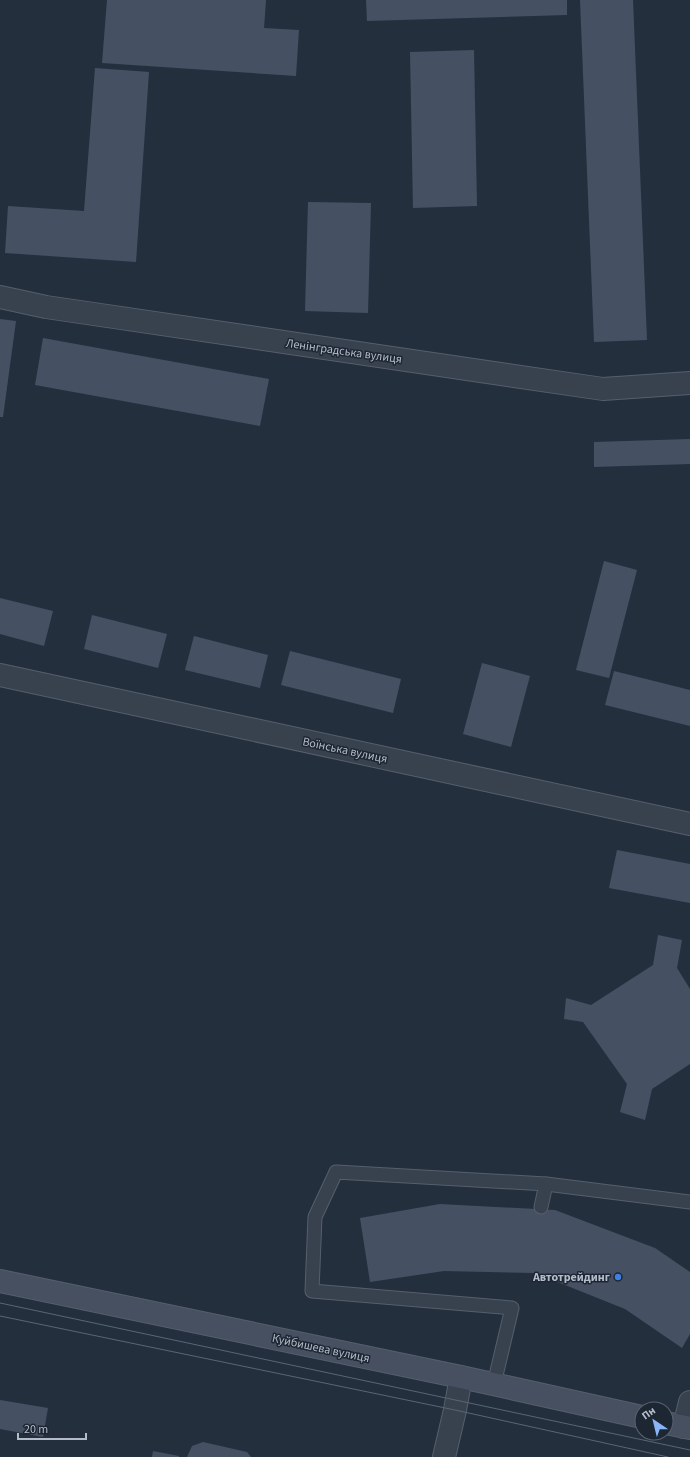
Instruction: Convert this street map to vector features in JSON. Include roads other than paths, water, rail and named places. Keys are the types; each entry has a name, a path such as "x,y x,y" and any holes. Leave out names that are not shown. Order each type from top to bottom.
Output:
{"main road":[{"name":"Куйбишева вулиця","path":"0,1281 461,1377 634,1415"}],"street":[{"name":"Ленінградська вулиця","path":"0,297 46,307 603,388 690,383"},
{"name":"Воїнська вулиця","path":"0,675 690,824"},
{"path":"444,1457 461,1377"},
{"path":"680,1426 690,1402"}],"lane":[{"path":"494,1384 512,1308 312,1291 315,1217 336,1172 546,1184 690,1202"},
{"path":"541,1207 546,1184"}],"tram line":[{"path":"0,1303 690,1450"},
{"path":"0,1316 455,1410 668,1457"}],"place":[{"name":"Автотрейдинг","path":"618,1277"}]}
